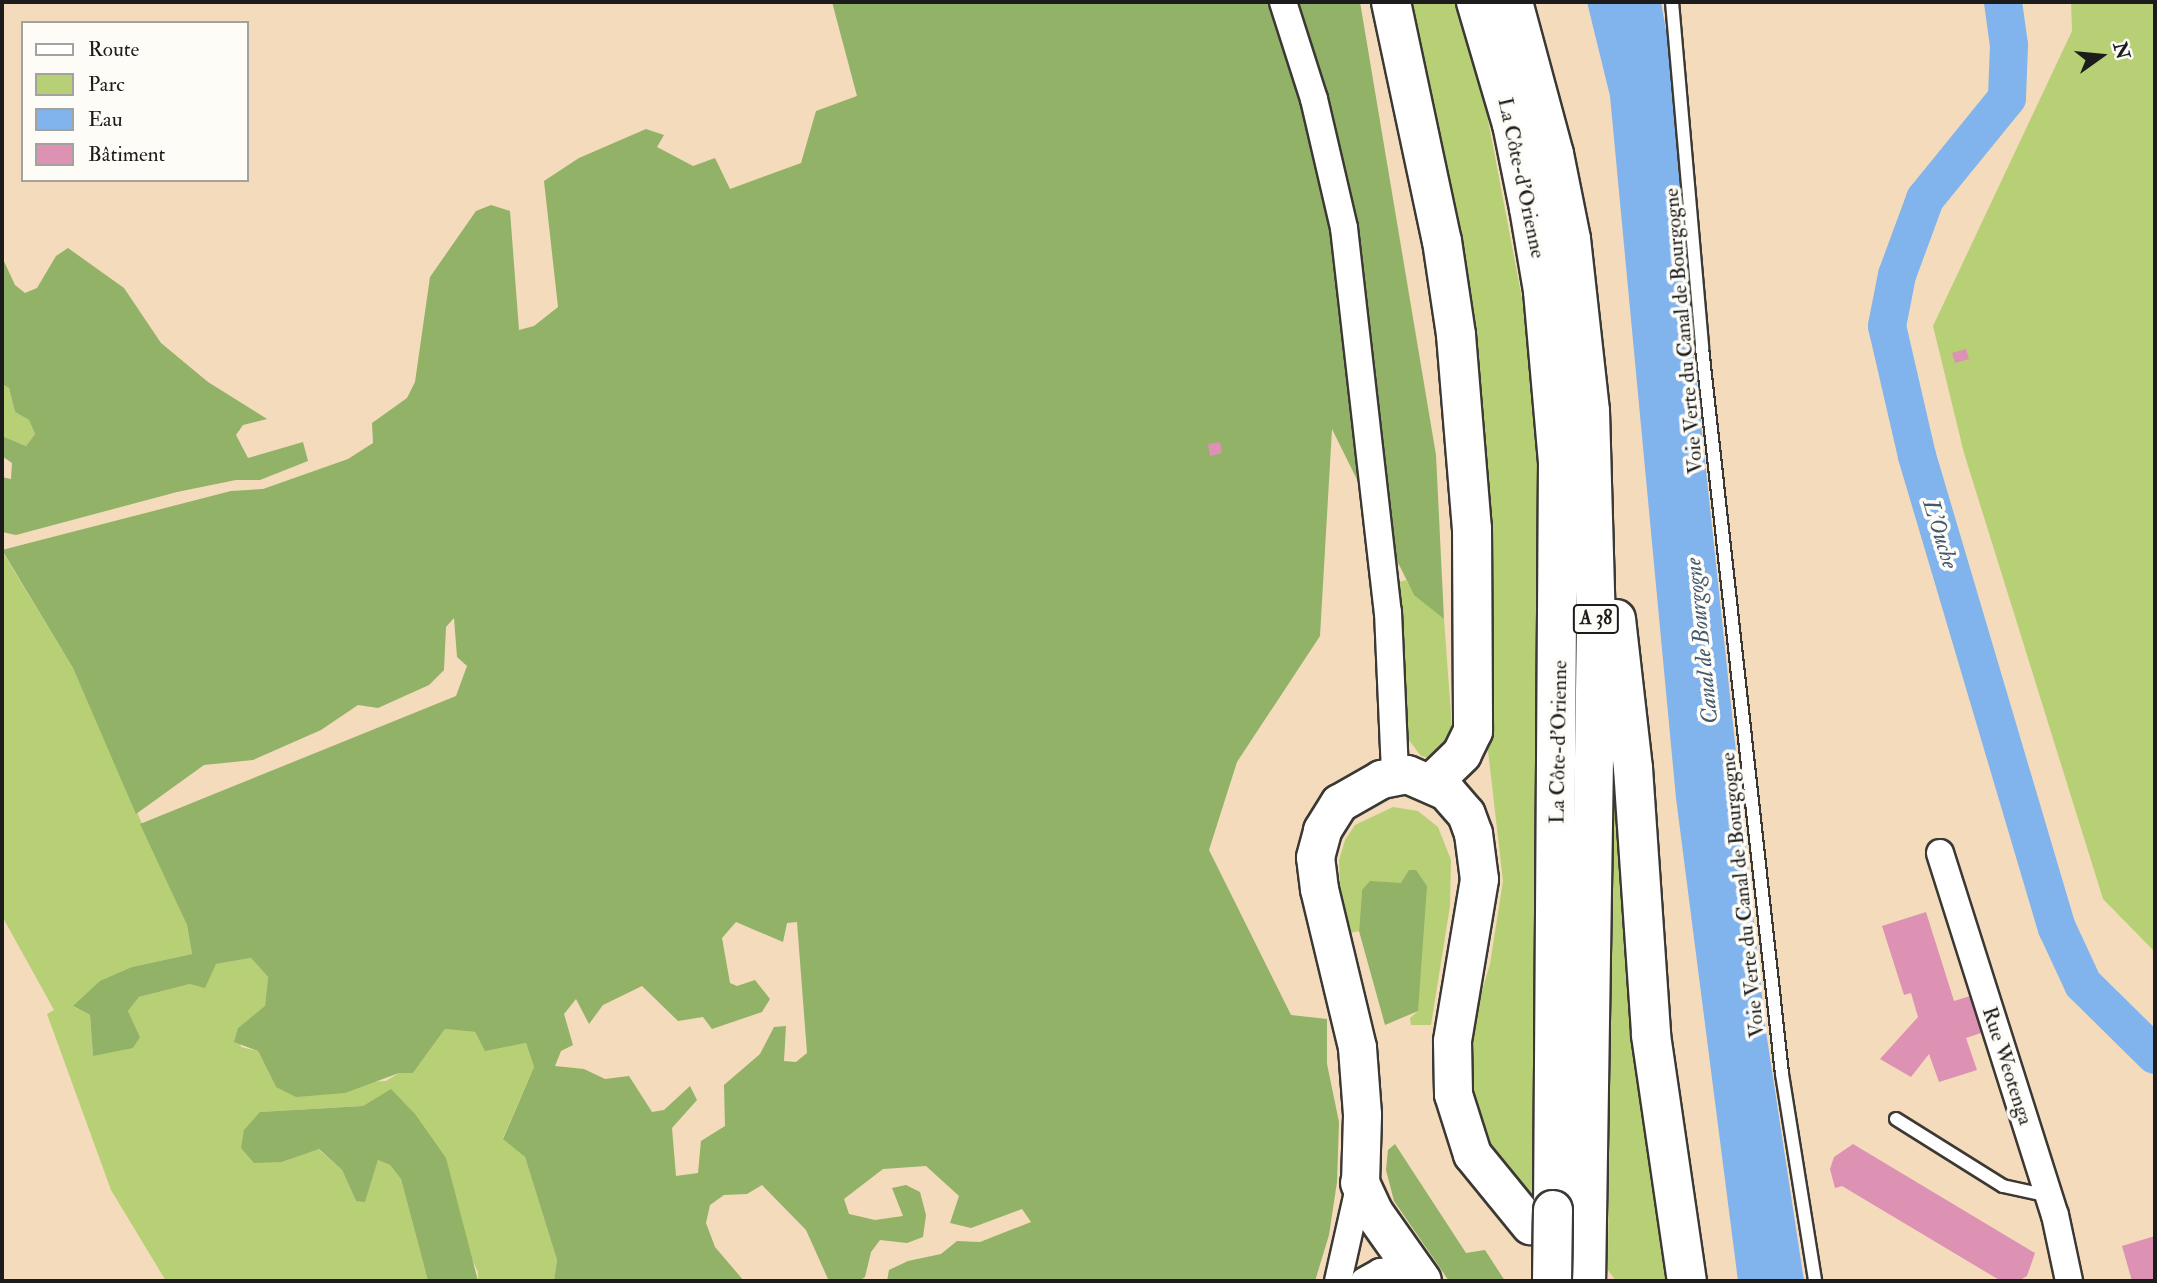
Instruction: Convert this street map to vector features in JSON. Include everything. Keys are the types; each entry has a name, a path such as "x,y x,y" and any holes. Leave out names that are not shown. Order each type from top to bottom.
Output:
{"highway":[{"path":"1391,2 1442,242 1457,348 1472,528 1473,731 1462,754 1433,782"},
{"name":"La Côte-d'Orienne","path":"1476,2 1512,124 1530,208 1553,386 1561,589 1542,1217 1552,1281"},
{"name":"La Côte-d'Orienne","path":"1513,2 1555,154 1582,328 1593,488 1596,626 1586,1263"},
{"path":"1582,328 1633,768 1651,1035 1687,1281"},
{"path":"1360,1183 1418,1275"}],"main road":[{"path":"1360,1183 1362,1114 1357,1047 1319,889 1315,856 1322,830 1339,803 1395,774 1433,782 1466,814 1479,858 1476,909 1452,1041 1458,1117 1472,1154 1542,1217"}],"street":[{"path":"1283,2 1314,99 1344,228 1388,612 1395,774"},
{"name":"Rue Weotenga","path":"1940,853 2049,1196 2069,1281"},
{"path":"1338,1281 1360,1183"},
{"path":"1364,1281 1380,1272 1418,1275"}],"lane":[{"name":"Voie Verte du Canal de Bourgogne","path":"1672,2 1703,348 1782,1074 1815,1281"},
{"path":"1896,1119 2003,1186 2049,1196"}],"green space":[{"path":"832,2 1360,2 1436,455 1444,619 1414,595 1332,429 1320,636 1237,762 1209,850 1291,1015 1327,1019 1327,1064 1339,1122 1337,1182 1329,1235 1315,1281 887,1281 889,1270 908,1261 941,1254 957,1241 980,1242 1031,1222 1022,1209 971,1228 950,1223 959,1196 926,1166 883,1169 844,1199 849,1214 875,1220 903,1216 892,1188 906,1185 920,1192 926,1215 923,1237 907,1243 880,1240 871,1252 865,1277 859,1281 828,1279 806,1230 762,1185 747,1194 724,1195 710,1205 706,1223 715,1247 744,1281 554,1281 557,1260 525,1157 503,1139 534,1067 526,1043 485,1051 475,1032 445,1029 413,1073 399,1073 345,1093 296,1097 276,1087 258,1051 234,1042 238,1028 265,1006 268,977 251,958 216,964 205,988 190,984 139,997 128,1011 140,1037 133,1048 93,1056 90,1015 73,1006 100,981 132,967 192,954 187,925 140,824 456,696 467,666 457,657 454,618 446,627 444,670 429,685 378,708 358,705 321,730 253,760 204,765 136,814 73,668 2,550 231,491 263,489 348,459 373,443 372,423 407,398 415,382 430,277 476,211 491,205 510,211 519,330 534,326 558,307 544,181 579,158 646,129 664,135 657,147 693,166 715,158 730,189 801,163 816,111 857,96","holes":["736,922 783,942 787,923 797,922 807,1053 796,1062 784,1061 786,1026 774,1027 760,1054 724,1085 725,1126 701,1141 698,1173 676,1176 672,1128 697,1100 690,1086 664,1110 652,1112 629,1076 605,1079 584,1069 555,1066 561,1051 573,1045 564,1014 576,999 589,1024 603,1005 642,986 678,1021 703,1017 712,1029 762,1012 770,999 755,980 737,986 730,983 722,938"]},
{"path":"1402,2 1457,2 1477,62 1536,372 1542,528 1534,1196 1482,1136 1468,1088 1474,1018 1490,964 1503,881"},
{"path":"2071,2 2155,2 2155,952 2103,899 1964,453 1933,326 2072,31"},
{"path":"68,248 124,288 161,343 208,382 267,419 243,425 236,435 248,458 303,442 308,461 260,480 236,480 177,492 16,535 2,532 2,477 11,479 12,463 2,456 2,436 26,446 35,434 29,420 15,412 9,388 2,384 2,257 15,285 25,293 37,288 56,256"},
{"path":"2,384 9,388 15,412 29,420 35,434 26,446 2,436"},
{"path":"2,551 73,668 187,925 192,954 132,967 74,1007 90,1015 93,1056 140,1037 128,1011 139,997 190,984 216,964 251,958 268,977 265,1007 238,1028 241,1047 258,1051 276,1087 386,1081 399,1073 413,1073 445,1029 475,1032 485,1050 526,1043 534,1067 503,1138 525,1157 557,1260 554,1281 478,1281 478,1272 391,1090 363,1106 260,1112 282,1162 318,1149 342,1170 356,1201 365,1201 378,1160 390,1165 401,1179 428,1281 166,1281 111,1190 47,1014 54,1010 2,916"},
{"path":"1406,580 1415,595 1444,619 1453,742 1437,760 1421,756 1408,739 1399,582"},
{"path":"1616,774 1678,1281 1616,1281 1608,1270 1612,775"},
{"path":"1393,807 1418,811 1438,827 1451,860 1450,906 1431,1025 1411,1025 1410,1018 1418,1011 1409,871 1402,883 1362,890 1359,931 1350,933 1340,893 1339,860 1345,840 1355,825"},
{"path":"1409,870 1416,870 1427,886 1418,1011 1385,1025 1359,931 1362,890 1370,881 1401,883"},
{"path":"391,1089 415,1114 446,1158 478,1281 428,1281 401,1179 390,1165 378,1160 365,1202 356,1201 342,1170 319,1149 282,1162 254,1163 241,1148 244,1130 260,1112 363,1106"},
{"path":"1395,1144 1466,1253 1485,1250 1505,1281 1449,1281 1394,1201 1386,1170 1388,1150"}],"water":[{"name":"Canal de Bourgogne","path":"1587,2 1661,2 1669,47 1693,348 1765,1025 1804,1281 1738,1281 1676,798 1610,96"}],"building":[{"path":"1966,349 1969,359 1955,363 1952,353"},
{"path":"1220,442 1222,453 1210,456 1208,444"},
{"path":"1926,912 1954,1001 1970,996 1981,1033 1966,1038 1977,1070 1939,1082 1929,1054 1911,1077 1880,1059 1918,1017 1911,993 1904,995 1882,926"},
{"path":"1853,1144 2035,1253 2027,1276 2018,1281 2001,1281 1842,1186 1835,1188 1830,1169 1834,1157"},
{"path":"2155,1236 2155,1281 2132,1281 2122,1246"}],"waterway":[{"name":"L'Ouche","path":"2003,2 2009,45 2007,98 1925,199 1897,275 1887,326 1917,456 2057,928 2083,984 2155,1055"}]}
